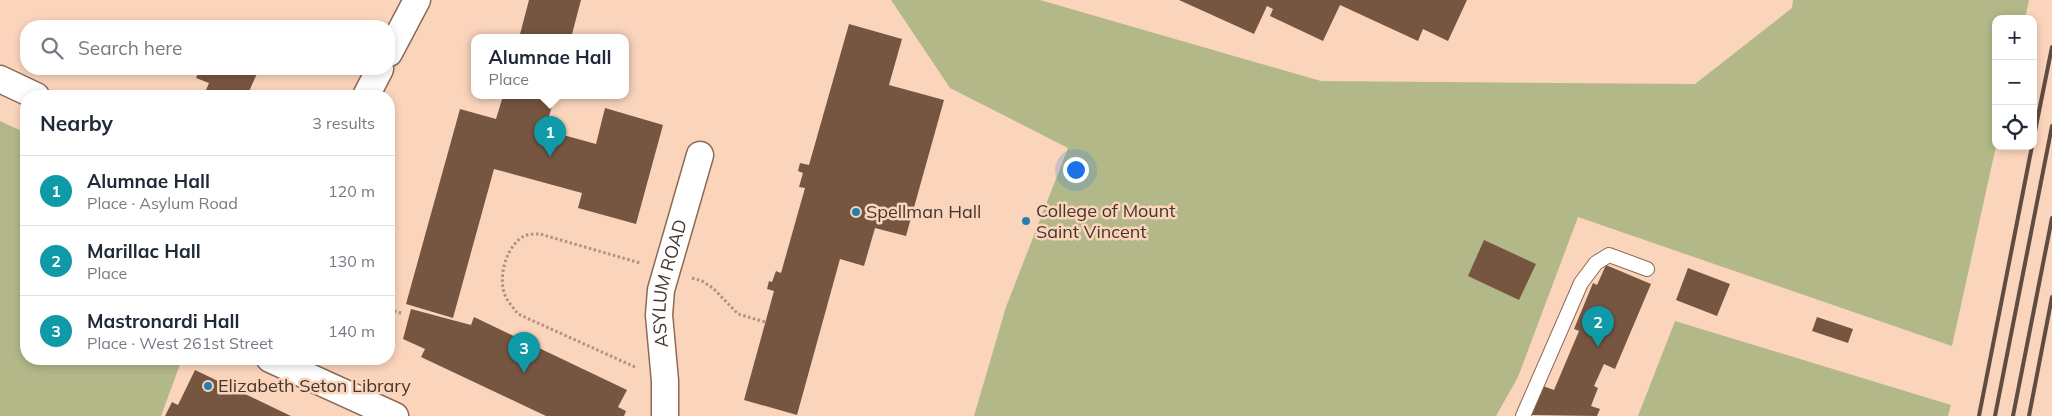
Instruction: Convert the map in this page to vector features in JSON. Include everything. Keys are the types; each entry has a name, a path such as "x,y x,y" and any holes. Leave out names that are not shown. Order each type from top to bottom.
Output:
{"street":[{"path":"395,42 418,0"},
{"path":"369,90 377,75"},
{"path":"0,79 23,90"},
{"name":"ASYLUM ROAD","path":"665,416 665,381 659,315 662,290 700,154"},
{"path":"283,365 395,416"}],"lane":[{"path":"1523,416 1580,283 1596,263 1609,255 1648,269"}],"path":[{"path":"665,381 518,314 508,303 503,288 502,273 506,259 514,246 525,235 540,234 702,281 713,288 738,314 765,322"},
{"path":"395,312 401,314"}],"green space":[{"path":"891,0 1040,0 1321,81 1695,84 1792,8 1793,0 2029,0 2026,15 1992,15 1992,150 1995,150 1952,346 1578,217 1518,377 1496,416 974,416 1006,307 1068,148 950,88"},
{"path":"0,121 20,130 20,365 180,365 161,416 0,416"},
{"path":"1675,321 1951,405 1948,416 1638,416"}],"building":[{"path":"529,0 581,0 572,34 520,34"},
{"path":"1179,0 1467,0 1448,41 1423,29 1418,41 1340,5 1323,41 1270,16 1273,9 1267,6 1254,34"},
{"name":"Spellman Hall","path":"849,24 902,39 889,85 944,100 906,236 875,228 864,266 840,259 797,415 744,400 774,291 767,289 769,281 772,282 776,271 781,273 805,188 799,187 803,173 798,171 800,163 809,165"},
{"path":"197,75 256,75 250,90 206,90 209,83 196,78"},
{"path":"502,99 554,99 545,130 596,144 605,108 663,125 636,224 578,208 582,193 494,169 453,318 406,304 460,109 496,119"},
{"path":"1484,240 1536,264 1519,300 1468,276"},
{"path":"1606,265 1651,284 1615,369 1604,364 1594,386 1598,388 1591,406 1600,409 1597,416 1531,415 1543,386 1554,390 1579,331 1574,329 1593,283 1597,285"},
{"path":"1688,268 1730,284 1717,316 1676,300"},
{"path":"411,309 471,325 474,317 627,390 618,407 626,411 624,416 546,416 421,357 425,349 403,339"},
{"path":"1817,317 1853,329 1848,343 1812,331"},
{"name":"Elizabeth Seton Library","path":"195,370 291,416 165,416 172,402 178,405"}],"railway":[{"path":"2037,121 2052,47"},
{"path":"1995,416 2052,126"},
{"path":"1979,416 2031,150"},
{"path":"2013,416 2052,218"},
{"path":"2029,416 2052,297"}],"place":[{"name":"Alumnae Hall","path":"550,157"},
{"name":"Spellman Hall","path":"856,212"},
{"name":"College of Mount Saint Vincent","path":"1026,221"},
{"name":"Marillac Hall","path":"1598,347"},
{"name":"Mastronardi Hall","path":"524,373"},
{"name":"Elizabeth Seton Library","path":"208,386"}]}
